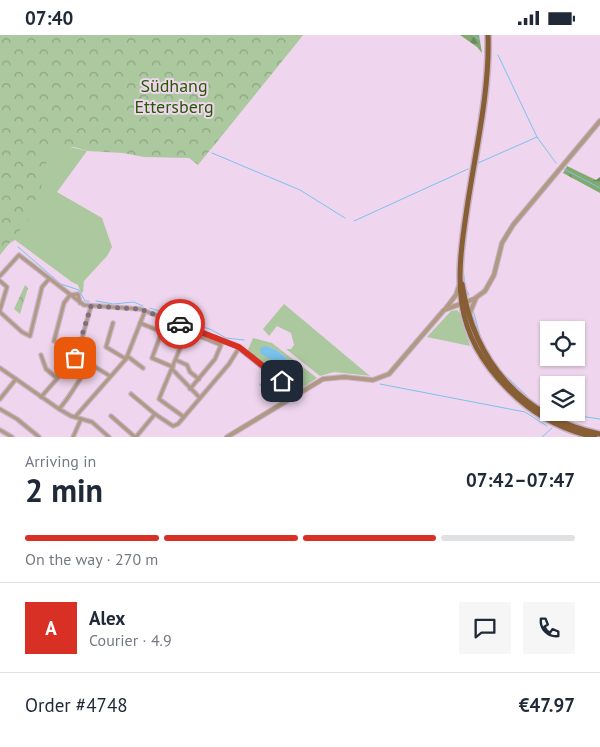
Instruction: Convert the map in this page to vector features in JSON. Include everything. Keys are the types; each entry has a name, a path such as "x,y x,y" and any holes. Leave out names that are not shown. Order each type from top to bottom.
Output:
{"main road":[{"path":"488,35 486,78 460,254 459,286 467,325 478,350 498,380 517,399 550,421 595,437"},
{"path":"460,254 463,302 488,359 519,396 564,423 600,434"}],"street":[{"path":"469,317 477,297 491,282 500,250 513,225 600,121"},
{"path":"0,276 15,257 20,256 80,303 91,306 135,308 167,319 221,345 215,359 190,389"},
{"path":"0,281 7,287 0,311 22,332 30,336 42,287 49,279"},
{"path":"227,437 323,379 344,377 373,380 387,375 396,368 455,298 459,286"},
{"path":"54,341 64,303 70,295 78,294 80,303"},
{"path":"446,308 477,297"},
{"path":"41,397 77,356 91,306"},
{"path":"75,417 126,358 145,311"},
{"path":"167,319 152,358 172,368 200,398"},
{"path":"113,323 106,347 143,368"},
{"path":"140,323 162,331"},
{"path":"188,329 239,347 296,394"},
{"path":"184,417 160,399 188,329"},
{"path":"131,394 155,414 171,425 176,425 230,363 239,347"},
{"path":"41,355 46,369 57,378"},
{"path":"77,356 110,376"},
{"path":"176,360 187,365 190,372 199,379"},
{"path":"59,409 70,397 79,379 91,365"},
{"path":"0,368 59,409 75,417 92,422 109,437"},
{"path":"0,399 16,379"},
{"path":"0,409 17,419 38,437"},
{"path":"111,416 136,437 155,414"},
{"path":"73,437 81,419"},
{"path":"0,430 12,437"}],"green space":[{"name":"Südhang Ettersberg","path":"0,35 303,35 211,149 70,147 87,151 57,192 102,218 112,247 107,256 84,281 83,292 81,293 78,285 15,240 5,246"},
{"name":"Südhang Ettersberg","path":"0,35 303,35 198,165 189,158 144,157 123,153 87,151 51,140 37,209 0,255"},
{"path":"460,35 479,35 482,53 477,47"},
{"path":"567,166 596,180 600,177 600,193 563,173"},
{"path":"25,285 28,288 20,314 14,309"},
{"path":"284,304 370,376 334,372 320,376 286,349 291,349 294,345 291,333 277,326 269,336 263,329"},
{"path":"457,310 470,346 427,337 451,311"},
{"path":"253,338 272,343 317,378 300,390 291,388 247,352","holes":["267,346 278,351 294,365 282,373 277,363 267,355"]},
{"path":"268,375 289,392 279,402 259,385"}],"water":[{"path":"267,346 278,351 294,365 293,373 285,375 277,363 261,354 260,348"}],"waterway":[{"path":"473,35 480,40"},
{"path":"498,55 537,137"},
{"path":"478,163 537,137 556,163"},
{"path":"212,153 300,190 345,218"},
{"path":"354,221 468,169"},
{"path":"564,169 600,188"},
{"path":"468,218 471,200"},
{"path":"18,247 61,284 79,290 85,301 89,301"},
{"path":"463,267 465,287 469,295"},
{"path":"96,301 113,304 134,302 143,306"},
{"path":"150,308 212,330 226,338 244,340"},
{"path":"473,310 481,339"},
{"path":"460,313 463,321"},
{"path":"467,332 470,340"},
{"path":"478,355 482,362"},
{"path":"490,356 498,367"},
{"path":"489,371 521,406"},
{"path":"504,374 533,402"},
{"path":"380,384 525,412 547,426"},
{"path":"585,417 600,419"},
{"path":"542,437 552,428"}],"way so far":[{"path":"75,358 91,306 140,309 180,324"}],"route":[{"path":"180,324 239,347 282,381"}]}
